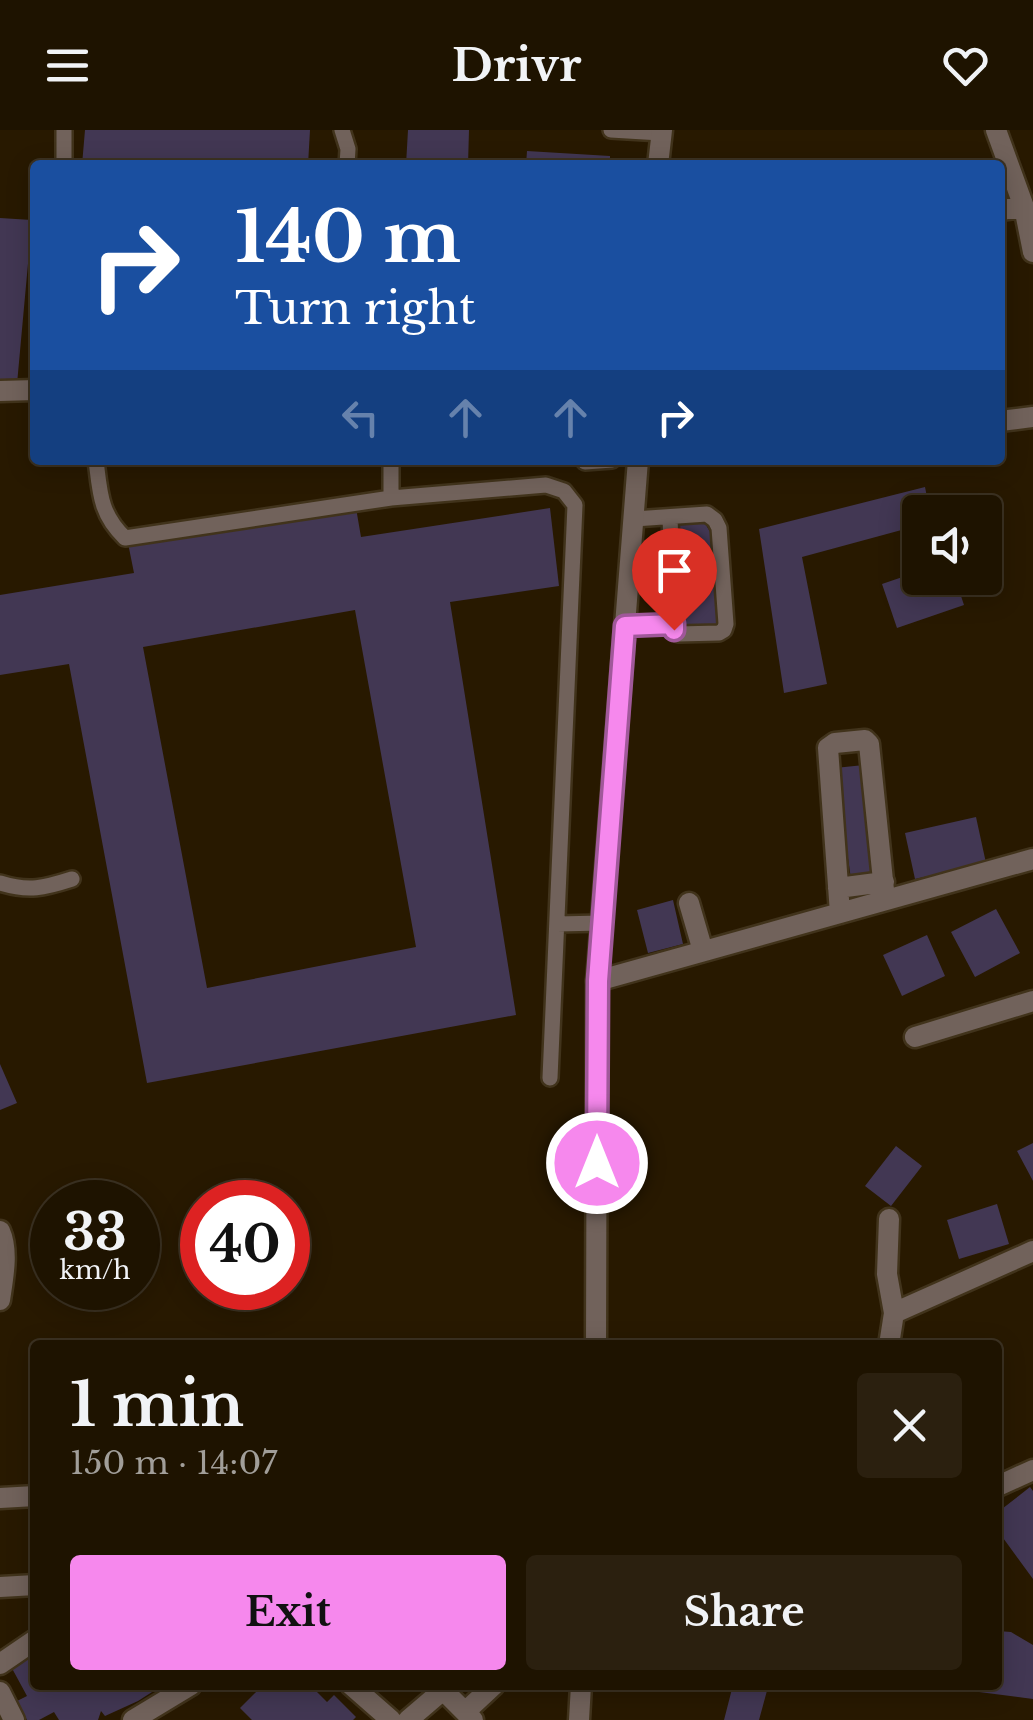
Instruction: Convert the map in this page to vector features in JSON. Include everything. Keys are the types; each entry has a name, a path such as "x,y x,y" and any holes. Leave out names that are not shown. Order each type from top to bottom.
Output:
{"street":[{"path":"996,130 1024,207 1033,252"},
{"path":"659,160 662,132"},
{"path":"1005,209 1024,207"},
{"path":"0,391 30,390"},
{"path":"1005,420 1033,417"},
{"path":"596,1340 598,981 638,465"},
{"path":"840,913 828,748 834,744 868,742 884,891"},
{"path":"598,981 840,913 884,891 1033,859"},
{"path":"838,888 884,891"},
{"path":"690,904 704,951"},
{"path":"915,1036 1033,1002"},
{"path":"889,1219 887,1274 894,1312 891,1340"},
{"path":"0,1231 4,1236 4,1264 0,1300"},
{"path":"894,1312 1033,1251"},
{"path":"1002,1484 1033,1470"},
{"path":"0,1498 30,1496"},
{"path":"0,1586 30,1586"},
{"path":"0,1664 30,1643"},
{"path":"133,1720 183,1690"},
{"path":"357,1690 391,1720"},
{"path":"408,1720 444,1690"},
{"path":"448,1690 469,1716 490,1690"},
{"path":"579,1720 581,1690"},
{"path":"0,1692 14,1720"}],"lane":[{"path":"64,130 64,160"},
{"path":"342,130 347,160"},
{"path":"611,130 662,132"},
{"path":"97,465 101,500 109,523 125,538 390,498 546,485 564,491 575,505 550,1078"},
{"path":"390,498 391,465"},
{"path":"634,520 708,514 715,520 719,528 724,630 678,634 674,624 670,518"},
{"path":"625,626 674,624"},
{"path":"0,882 18,889 42,888 72,879"},
{"path":"556,924 602,922"}],"building":[{"path":"85,130 310,130 308,160 82,160"},
{"path":"408,130 469,130 468,160 406,160"},
{"path":"527,151 610,156 610,160 526,160"},
{"path":"0,218 30,220 17,384 0,383"},
{"path":"925,487 927,495 902,495 902,530 802,557 827,684 784,693 759,529"},
{"path":"356,508 361,537 550,508 559,586 450,602 516,1015 147,1083 69,664 0,675 0,595 134,573 128,543","holes":["355,610 416,947 207,988 143,647"]},
{"path":"686,519 698,520 712,535 717,626 678,626 677,528"},
{"path":"902,577 902,595 961,595 964,605 897,628 882,584"},
{"path":"864,765 876,879 851,879 835,768"},
{"path":"976,817 986,863 915,879 905,833"},
{"path":"673,900 683,944 648,953 637,910"},
{"path":"996,909 1020,953 975,977 951,932"},
{"path":"927,935 945,976 902,996 883,955"},
{"path":"0,1064 17,1103 0,1110"},
{"path":"1033,1143 1033,1181 1017,1151"},
{"path":"896,1146 922,1166 891,1206 865,1186"},
{"path":"997,1204 1009,1244 959,1259 947,1220"},
{"path":"1030,1487 1033,1491 1033,1579 1002,1536 1002,1509"},
{"path":"1002,1631 1011,1632 1033,1645 1033,1699 963,1690 1002,1690"},
{"path":"26,1651 30,1659 30,1690 155,1690 105,1716 101,1711 98,1720 59,1720 54,1712 39,1720 27,1720 17,1701 27,1696 8,1661"},
{"path":"258,1690 315,1690 327,1702 334,1695 356,1717 252,1720 240,1708"},
{"path":"732,1690 767,1690 759,1720 724,1720"}],"route":[{"path":"597,1163 598,981 625,626 674,624 674,630"}]}
